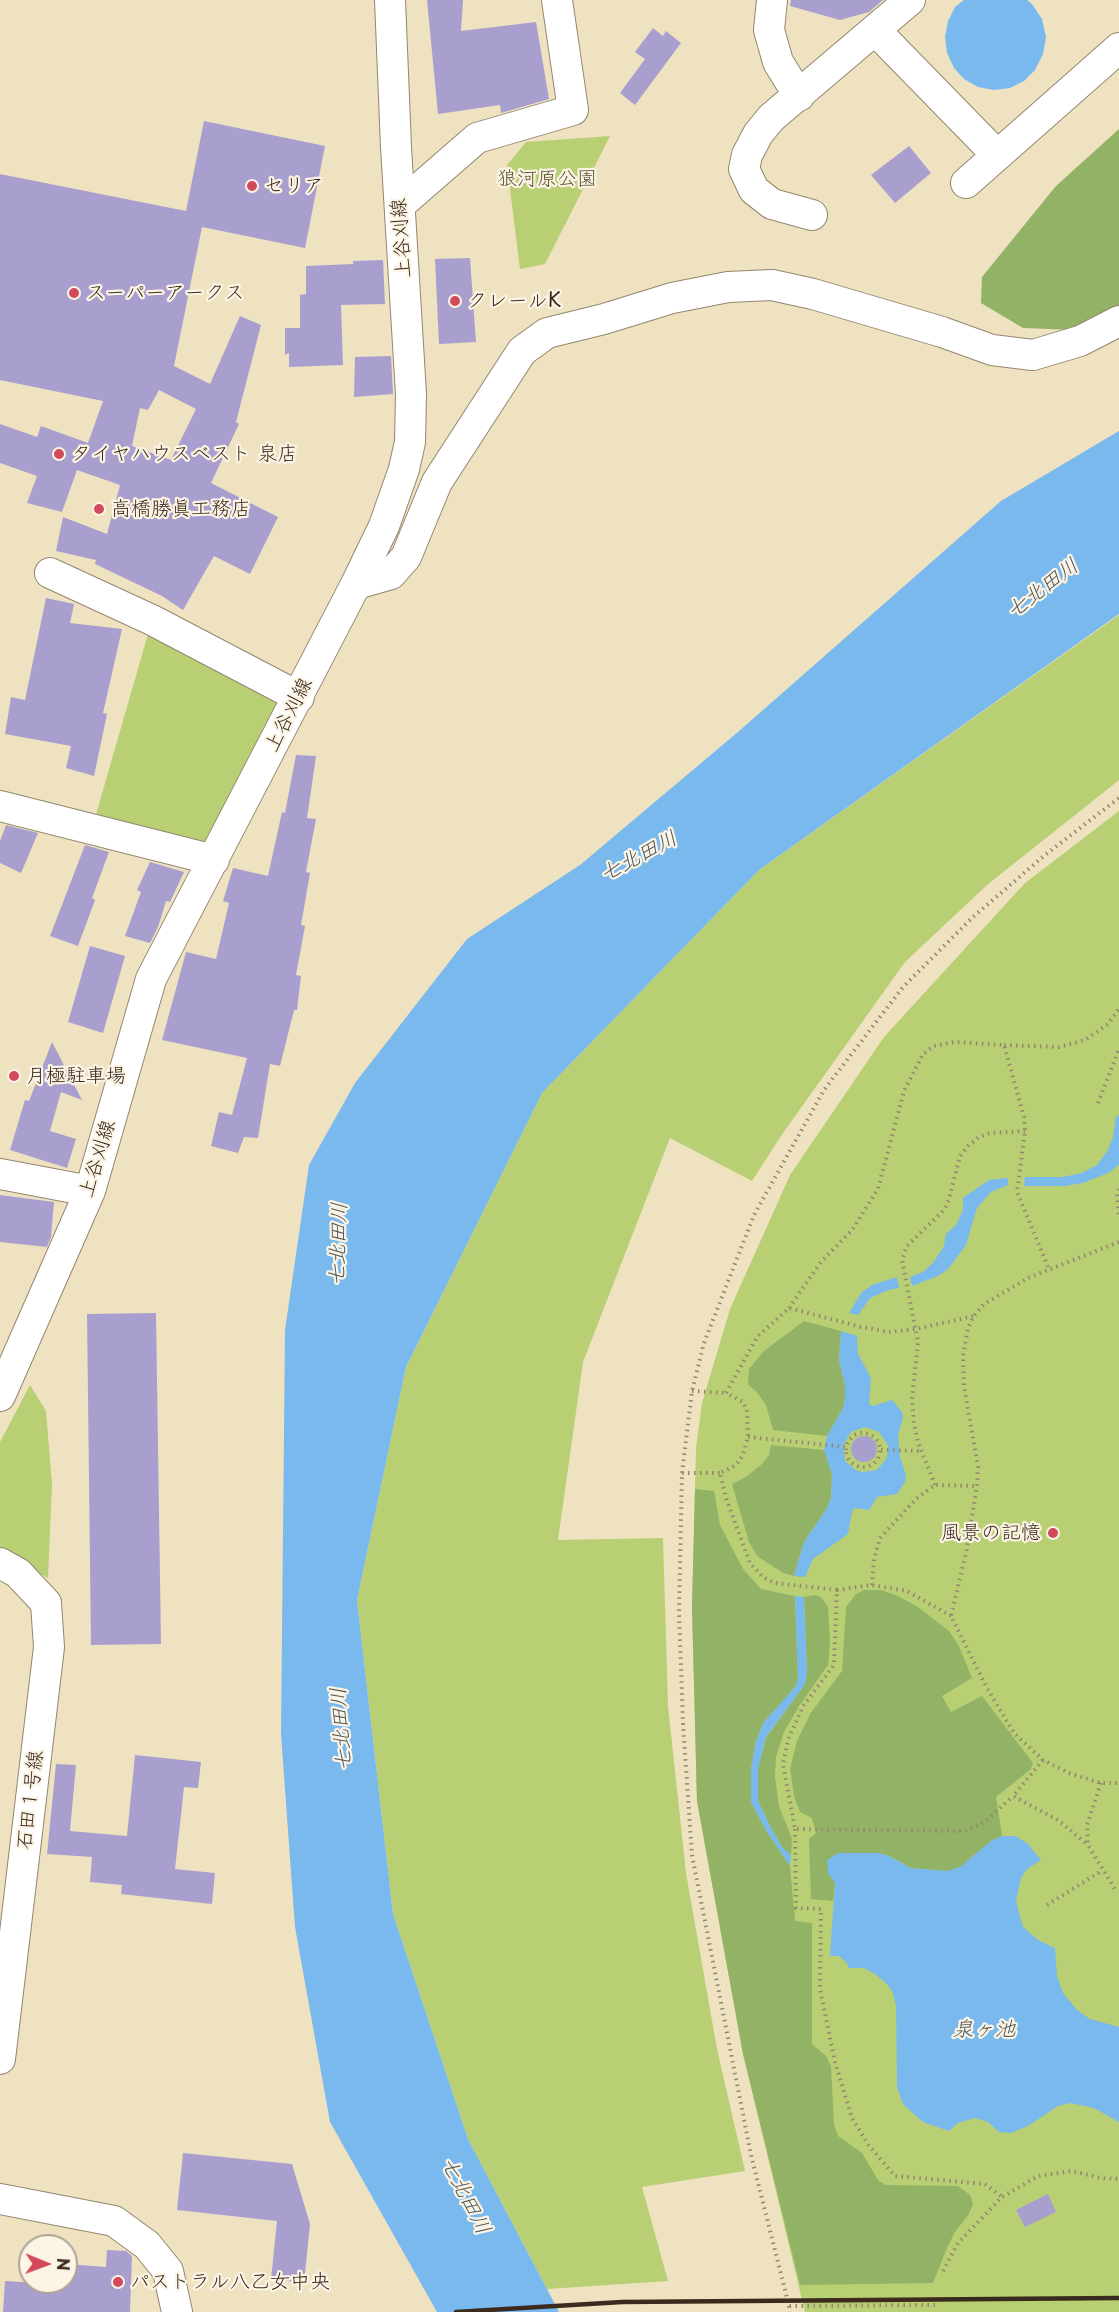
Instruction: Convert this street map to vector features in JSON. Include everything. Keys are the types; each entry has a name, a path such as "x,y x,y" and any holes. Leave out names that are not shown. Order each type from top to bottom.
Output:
{"street":[{"name":"上谷刈線","path":"0,1396 90,1191 151,979 356,584 388,515 404,469 411,442 409,341 392,84 390,0"},
{"path":"400,205 477,138 573,110 557,0"},
{"path":"772,0 769,30 778,62 800,96"},
{"path":"812,215 772,204 754,190 744,169 747,155 758,134 771,118 800,96 910,0"},
{"path":"875,30 997,155"},
{"path":"966,183 1119,48"},
{"path":"356,584 391,574 406,557 437,482 522,351 547,333 604,319 672,297 728,287 772,285 813,294 942,332 992,350 1032,355 1080,341 1119,321"},
{"path":"50,573 152,620 299,697"},
{"path":"0,806 214,860"},
{"path":"0,1174 90,1191"},
{"name":"石田１号線","path":"0,1563 18,1573 46,1603 49,1647 0,2059"},
{"path":"0,2199 114,2221 147,2245 168,2271 177,2312"}],"path":[{"path":"790,2312 751,2155 692,1855 683,1724 679,1613 682,1473 692,1391 704,1343 753,1215 824,1090 903,987 973,917 1045,855 1119,798"},
{"path":"726,1393 757,1336 789,1308 821,1262 852,1230 878,1189 904,1091 923,1054 934,1046 954,1042 1059,1047 1085,1040 1108,1024 1119,1009"},
{"path":"1004,1045 1024,1117 1017,1192 1048,1269"},
{"path":"1098,1103 1119,1048"},
{"path":"935,1485 914,1423 912,1400 918,1342 902,1260 907,1246 944,1210 960,1156 968,1146 979,1137 990,1133 1024,1131"},
{"path":"1119,1189 1117,1194 1119,1217"},
{"path":"951,1616 966,1553 977,1486 978,1467 963,1376 963,1356 968,1328 984,1304 1028,1278 1119,1242"},
{"path":"789,1308 889,1332 916,1329 974,1316"},
{"path":"682,1473 720,1473 736,1465 743,1455 748,1437 747,1410 743,1402 726,1393 692,1391"},
{"path":"868,1433 878,1439 881,1450 873,1465 862,1468 852,1463 845,1447 856,1434 868,1433"},
{"path":"748,1437 845,1447"},
{"path":"881,1450 922,1451"},
{"path":"720,1473 726,1498 750,1563 763,1577 788,1586 837,1590 872,1585 907,1591 951,1616 987,1688 1014,1733 1042,1760 1069,1773 1101,1783 1119,1783"},
{"path":"872,1585 874,1559 880,1538 916,1499 935,1485 977,1486"},
{"path":"837,1590 834,1665 803,1706 788,1740 783,1765 795,1829 796,1908 821,1909 820,1989 835,2062 852,2118 869,2146 895,2175 985,2184 1002,2197"},
{"path":"795,1829 965,1831 986,1821 1013,1796 1042,1760"},
{"path":"1088,1845 1088,1826 1101,1783"},
{"path":"1013,1796 1058,1820 1088,1845 1115,1889 1119,1890"},
{"path":"1047,1905 1103,1870"},
{"path":"943,2271 958,2243 1002,2197 1038,2176 1072,2171 1101,2178 1119,2179"},
{"path":"789,2306 935,2305"}],"green space":[{"path":"1119,129 1119,305 1076,330 1023,328 981,303 982,277 1056,186"},
{"name":"狼河原公園","path":"610,136 545,264 520,269 507,165 526,142"},
{"path":"1119,615 1119,780 987,885 905,962 783,1133 752,1181 670,1138 583,1362 558,1540 663,1538 668,1706 686,1873 717,2049 745,2171 642,2187 668,2281 547,2289 468,2139 393,1914 357,1600 406,1367 542,1093 759,870"},
{"path":"152,620 288,696 214,860 95,818"},
{"path":"1119,811 1119,2312 805,2312 743,2054 697,1801 692,1607 696,1448 702,1403 730,1309 790,1175 884,1037 1025,883"},
{"path":"804,1321 841,1331 839,1360 845,1397 843,1408 827,1436 773,1430 766,1405 756,1391 748,1385 749,1369 764,1351"},
{"path":"30,1385 46,1411 52,1484 48,1578 0,1551 0,1442"},
{"path":"771,1445 824,1450 832,1474 831,1498 827,1508 804,1542 794,1576 783,1573 757,1556 749,1542 732,1484 746,1477 762,1464 769,1455"},
{"path":"695,1489 714,1491 720,1525 743,1569 761,1589 795,1596 798,1679 796,1686 764,1722 756,1741 751,1769 751,1802 767,1832 790,1866 795,1921 812,1923 812,2044 826,2056 831,2066 834,2125 838,2136 862,2153 878,2180 886,2185 958,2186 970,2195 973,2204 969,2214 955,2232 933,2283 800,2285 743,2054 697,1801 692,1607"},
{"path":"864,1590 881,1590 898,1596 918,1607 949,1631 959,1646 972,1678 942,1696 951,1712 982,1696 1033,1763 1031,1769 996,1797 1002,1836 991,1841 960,1867 947,1871 911,1868 890,1856 878,1853 838,1853 828,1873 835,1883 833,1901 811,1899 809,1839 816,1833 812,1818 800,1812 794,1796 790,1769 797,1741 810,1714 842,1671 846,1607 856,1594"},
{"path":"816,1595 821,1597 828,1607 830,1643 828,1665 784,1732 776,1757 775,1776 779,1806 792,1839 791,1855 782,1847 758,1801 758,1769 766,1738 805,1684 807,1672 804,1597"}],"water":[{"path":"964,0 1027,0 1032,4 1042,19 1046,37 1043,54 1035,70 1024,81 1010,88 994,90 978,87 964,79 954,68 947,53 945,37 948,21 955,7"},
{"name":"七北田川","path":"1119,431 1119,614 759,870 542,1093 406,1367 357,1600 393,1914 468,2139 559,2312 437,2312 330,2122 295,1927 281,1734 285,1330 309,1165 355,1083 467,939 580,865 738,732 1001,501"},
{"path":"1119,1115 1119,1165 1108,1173 1083,1183 1064,1186 1024,1186 1025,1177 1063,1177 1082,1173 1097,1165 1108,1150 1116,1117"},
{"path":"1008,1178 1008,1185 991,1192 977,1208 966,1245 948,1269 938,1276 912,1286 910,1277 923,1272 933,1263 944,1246 946,1234 956,1225 963,1210 963,1198 989,1180"},
{"path":"897,1277 899,1288 870,1298 858,1315 849,1313 861,1293 872,1285"},
{"path":"841,1331 857,1336 858,1354 871,1378 869,1404 873,1406 892,1400 902,1412 903,1418 898,1435 900,1457 906,1475 905,1482 897,1494 877,1497 869,1510 854,1508 848,1534 813,1559 805,1577 794,1576 804,1542 827,1508 831,1498 832,1474 824,1450 827,1436 843,1408 845,1397 839,1360","holes":["865,1427 879,1432 888,1445 888,1452 886,1459 877,1470 862,1472 845,1461 843,1446 851,1432"]},
{"path":"795,1596 804,1597 807,1672 805,1684 766,1737 758,1769 758,1801 782,1847 791,1855 790,1866 767,1832 751,1802 751,1769 756,1741 764,1722 796,1686 798,1679"},
{"name":"泉ヶ池","path":"1002,1836 1015,1836 1027,1843 1041,1860 1027,1869 1021,1878 1016,1901 1023,1927 1038,1940 1055,1948 1057,1976 1063,1993 1077,2010 1090,2019 1119,2027 1119,2122 1094,2108 1070,2103 1058,2106 1028,2126 1011,2133 999,2132 988,2122 975,2118 958,2123 949,2131 923,2122 903,2104 897,2087 896,2006 893,1993 887,1984 875,1974 864,1968 849,1968 839,1956 830,1956 835,1883 828,1873 827,1860 838,1853 878,1853 889,1856 911,1868 947,1871 960,1867 991,1841"}],"building":[{"path":"427,0 463,0 461,31 536,22 549,99 501,113 500,105 438,114"},
{"path":"791,0 883,0 869,12 840,20 790,6"},
{"path":"653,28 663,36 666,31 681,43 635,105 620,93 645,59 635,52"},
{"path":"204,121 325,146 305,248 202,227 174,366 210,384 240,316 261,325 236,422 239,424 211,483 278,517 250,574 214,556 183,610 162,596 95,564 96,560 56,551 63,517 107,534 120,485 77,470 62,512 27,503 37,476 0,463 0,424 37,437 41,426 88,443 103,401 0,380 0,174 186,211","holes":["159,390 196,409 171,460 132,446 140,408 148,410"]},
{"path":"909,146 931,173 895,203 871,175"},
{"name":"クレールK","path":"470,258 476,342 439,344 435,259"},
{"path":"383,260 385,304 341,305 343,365 289,367 289,353 285,355 285,328 300,328 300,295 306,294 306,266"},
{"path":"391,356 393,394 354,397 355,357"},
{"path":"46,598 74,604 70,623 122,629 103,713 107,714 94,776 66,768 71,746 5,734 11,697 25,700"},
{"path":"296,755 316,756 307,818 316,819 306,872 310,873 301,925 305,926 296,975 301,976 297,1010 294,1010 280,1066 270,1064 258,1138 244,1137 238,1153 211,1146 219,1112 232,1115 247,1058 162,1040 186,952 216,959 229,903 223,901 233,868 268,876 282,812 285,813"},
{"path":"6,825 38,833 21,873 0,863 0,841"},
{"path":"85,845 109,852 78,946 50,936"},
{"path":"150,862 184,872 170,902 166,901 150,943 125,936 141,892 137,890"},
{"path":"90,946 125,956 103,1033 68,1022"},
{"path":"52,1042 82,1100 61,1092 50,1131 76,1139 67,1168 10,1150 25,1100 29,1101"},
{"path":"0,1195 54,1202 51,1237 47,1247 0,1242"},
{"path":"156,1313 161,1644 91,1645 87,1314"},
{"path":"864,1436 873,1440 877,1449 873,1458 864,1462 855,1458 851,1449 855,1440"},
{"path":"135,1755 201,1762 198,1788 184,1787 175,1869 215,1873 212,1904 121,1894 122,1885 90,1882 92,1857 47,1854 56,1764 76,1765 70,1831 127,1836"},
{"path":"183,2153 292,2164 310,2224 304,2283 271,2279 277,2221 177,2210"},
{"path":"1048,2194 1056,2212 1025,2227 1016,2210"},
{"path":"107,2250 126,2251 132,2256 130,2312 3,2312 5,2281 18,2282 18,2294 78,2294 78,2265 106,2267"}],"railway":[{"path":"456,2312 622,2302 1119,2298"}],"place":[{"name":"セリア","path":"252,186"},
{"name":"スーパーアークス","path":"74,293"},
{"name":"クレールK","path":"455,301"},
{"name":"タイヤハウスベスト 泉店","path":"59,454"},
{"name":"高橋勝眞工務店","path":"99,509"},
{"name":"月極駐車場","path":"14,1076"},
{"name":"風景の記憶","path":"1053,1533"},
{"name":"パストラル八乙女中央","path":"118,2282"}]}
